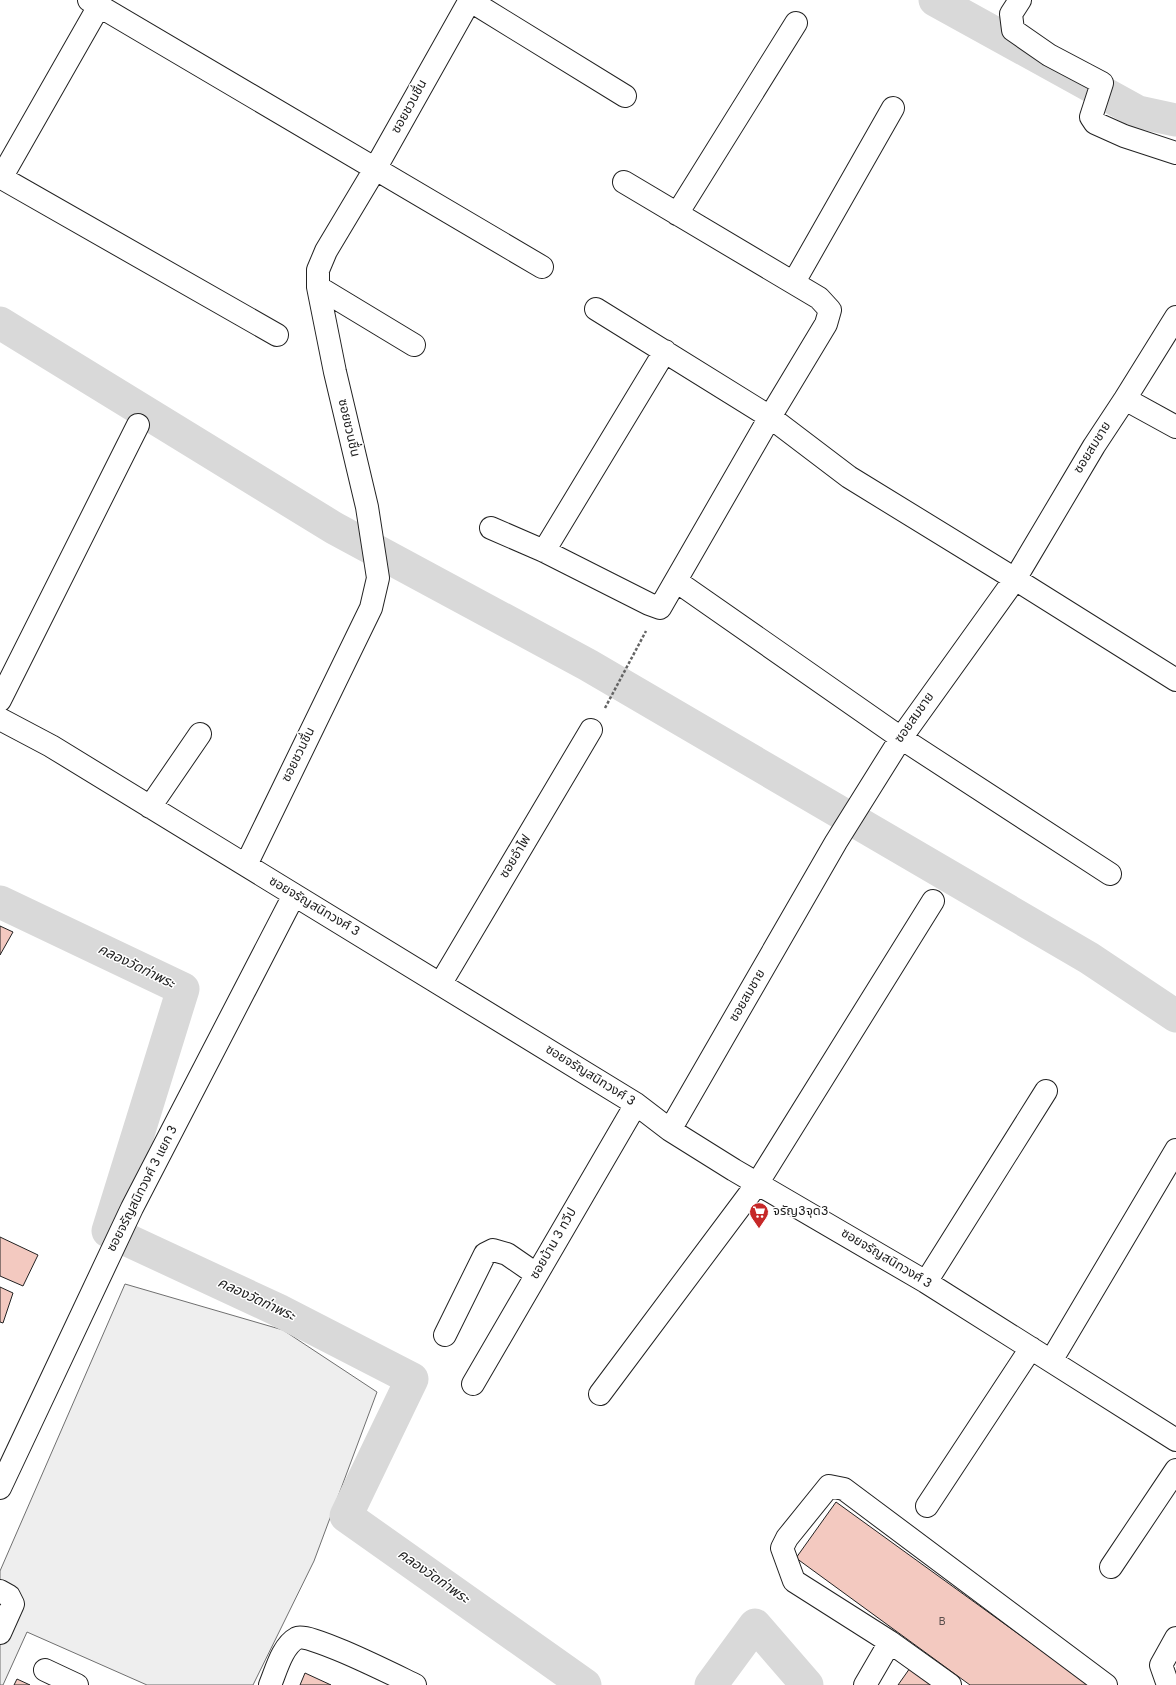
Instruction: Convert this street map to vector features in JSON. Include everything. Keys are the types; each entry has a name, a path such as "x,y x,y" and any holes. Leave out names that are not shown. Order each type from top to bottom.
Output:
{"street":[{"path":"470,0 625,96"},
{"name":"ซอยชวนชื่น","path":"246,865 371,608 378,578 367,507 335,372 318,287 318,270 326,251 470,0"},
{"path":"1020,0 1011,14 1013,30 1049,55 1102,83 1093,111 1092,117 1094,123 1124,136 1176,153"},
{"path":"277,335 0,178 94,3 542,267"},
{"path":"677,214 796,23"},
{"path":"794,282 892,108"},
{"path":"491,528 544,551 649,604 660,608 770,417 826,324 830,310 819,298 624,182"},
{"path":"318,287 414,345"},
{"path":"596,309 770,417 849,477 1176,680"},
{"name":"ซอยสมชาย","path":"670,1130 836,842 901,738 1015,579 1094,446 1176,317"},
{"path":"544,551 665,351"},
{"path":"1125,399 1176,427"},
{"path":"0,700 138,425"},
{"path":"676,581 901,738 1110,874"},
{"name":"ซอยจรัญสนิทวงศ์ 3","path":"0,719 50,746 441,983 636,1104 670,1130 757,1184 926,1282 1176,1440"},
{"name":"ซอยอำไฟ","path":"441,983 591,730"},
{"path":"150,806 200,734"},
{"name":"ซอยจรัญสนิทวงศ์ 3 แยก 3","path":"0,1488 132,1208 294,895"},
{"path":"600,1394 757,1184 933,901"},
{"path":"926,1282 1046,1091"},
{"name":"ซอยบ้าน 3 ทวีป","path":"473,1384 636,1104"},
{"path":"1051,1361 1176,1150"},
{"path":"445,1335 485,1254 494,1250 506,1254 536,1274"},
{"path":"927,1506 1031,1348"},
{"path":"1111,1567 1176,1470"},
{"path":"950,1685 890,1642 794,1581 786,1563 782,1548 787,1538 829,1486 844,1489 1106,1685"},
{"path":"0,1592 9,1596 13,1604 0,1633"},
{"path":"270,1685 284,1653 292,1641 299,1637 308,1637 326,1644 415,1685"},
{"path":"1168,1685 1161,1665 1176,1638"},
{"path":"865,1685 890,1642"},
{"path":"45,1670 77,1685"}],"path":[{"path":"614,692 634,653"}],"shaded area":[{"path":"125,1284 283,1330 377,1392 314,1561 253,1685 147,1685 27,1632 3,1685 0,1685 0,1571"}],"building":[{"path":"0,926 13,932 0,955"},
{"path":"0,1237 38,1255 23,1286 0,1276"},
{"path":"0,1287 13,1293 3,1323 0,1322"},
{"path":"836,1502 1089,1685 970,1685 796,1558"},
{"path":"910,1668 935,1685 898,1685"},
{"path":"305,1673 331,1685 300,1685"},
{"path":"17,1679 30,1685 14,1685"}],"waterway":[{"path":"935,0 1138,112 1176,120"},
{"path":"0,323 334,528 588,665 1089,958 1176,1016"},
{"name":"คลองวัดท่าพระ","path":"0,902 183,989 108,1231 278,1310 412,1379 346,1516 585,1685"},
{"name":"คลองวัดท่าพระ","path":"711,1685 755,1625 807,1685"}],"place":[{"name":"จรัญ3จุด3","path":"759,1229"}]}
